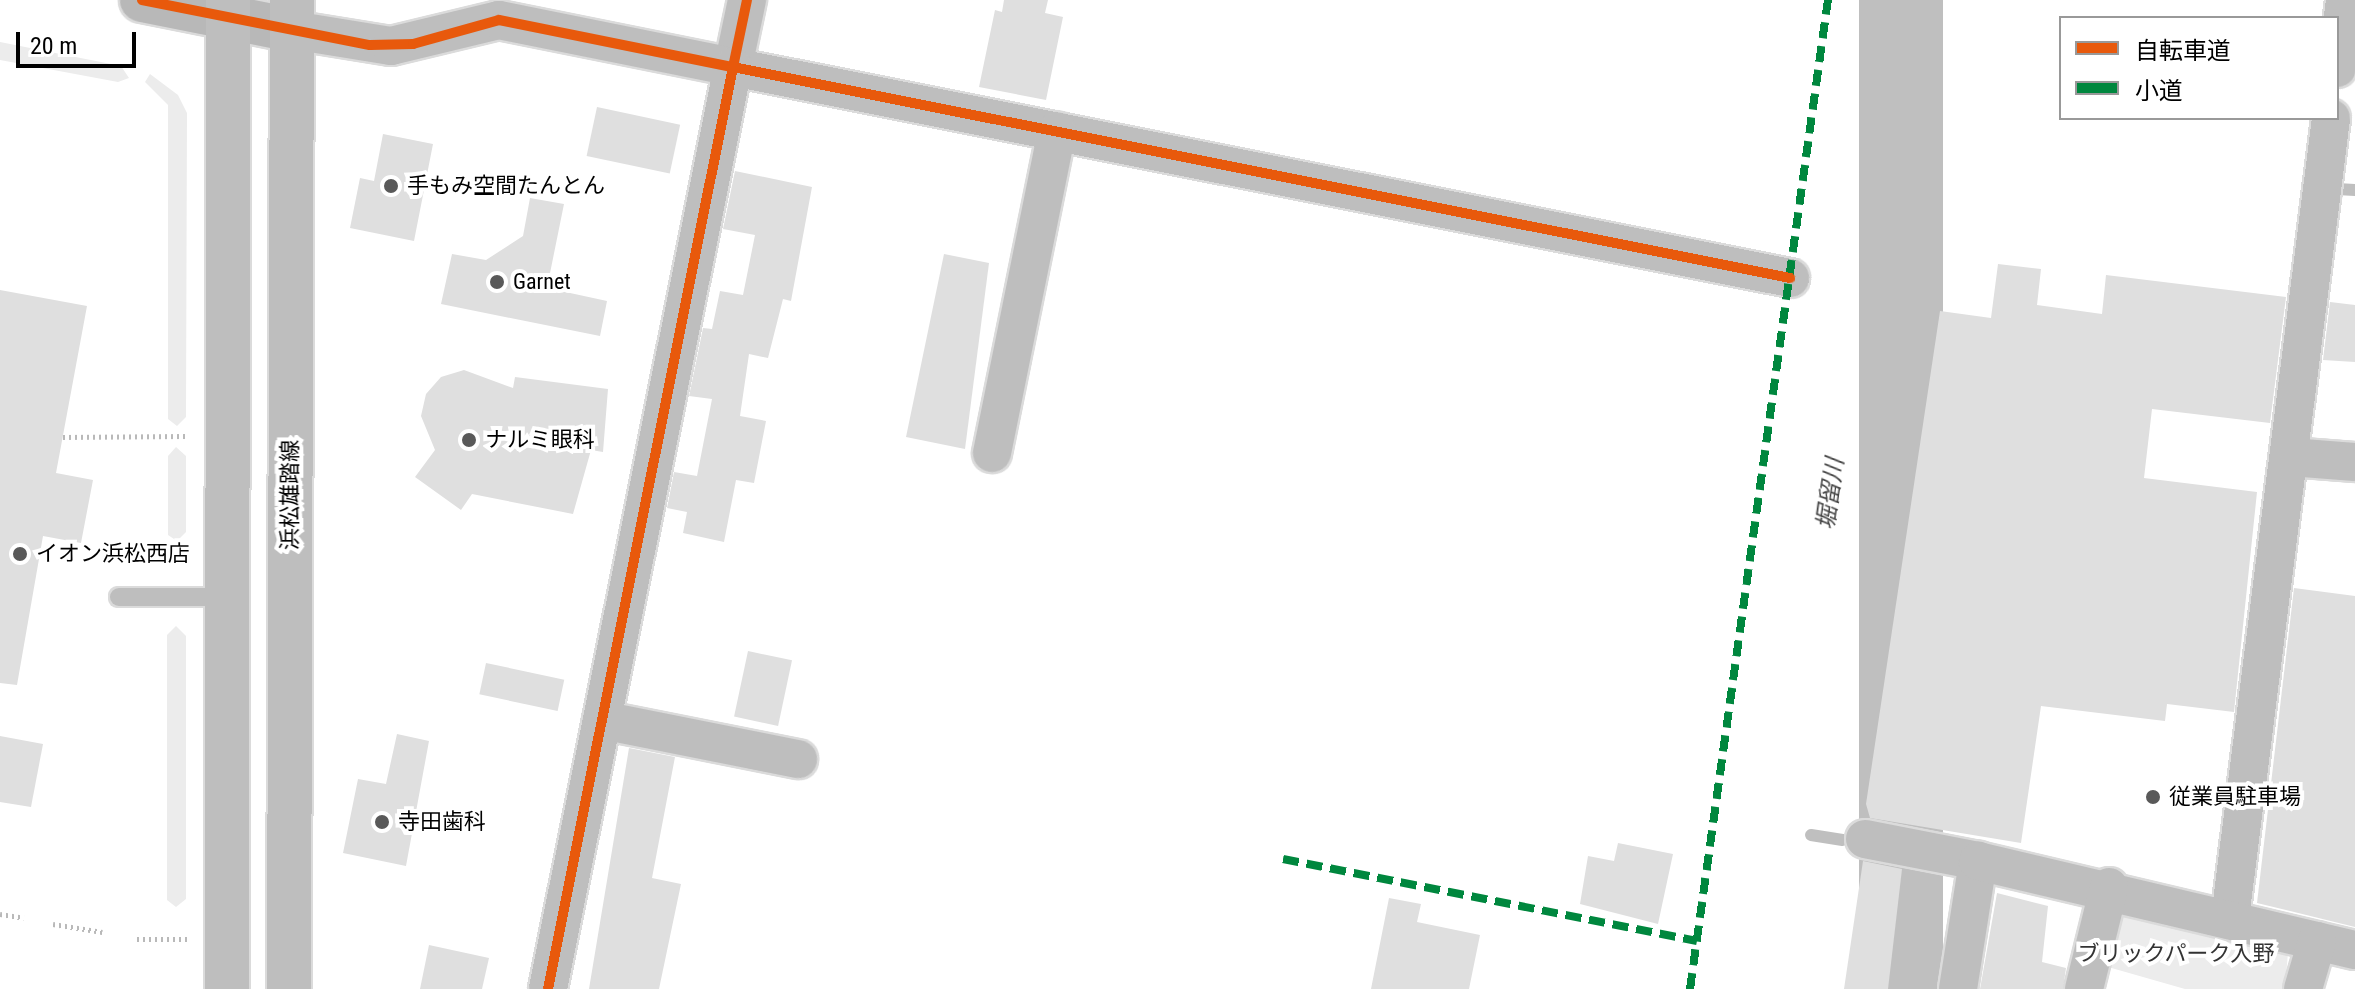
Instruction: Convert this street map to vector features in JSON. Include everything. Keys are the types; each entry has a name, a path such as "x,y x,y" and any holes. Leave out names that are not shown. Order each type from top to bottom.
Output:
{"main road":[{"path":"227,989 228,9"},
{"name":"浜松雄踏線","path":"289,989 292,15"}],"street":[{"path":"142,0 292,15 391,46 499,20 1790,278"},
{"path":"548,989 747,0"},
{"path":"2339,51 2345,0"},
{"path":"2230,918 2331,120"},
{"path":"992,453 1057,132"},
{"path":"2290,457 2355,462"},
{"path":"602,720 798,759"},
{"path":"1865,839 2109,887 2355,950"},
{"path":"1958,989 1978,861"},
{"path":"2084,989 2109,887"},
{"path":"2303,989 2317,941"}],"lane":[{"path":"119,597 227,597"}],"path":[{"path":"63,437 194,436"},
{"path":"0,914 24,918"},
{"path":"53,924 102,932"},
{"path":"137,939 194,939"}],"green space":[{"path":"0,42 121,66 129,78 118,82 0,60"},
{"path":"150,74 178,95 187,113 186,417 177,426 168,419 168,105 145,82"},
{"path":"176,447 186,456 186,532 177,541 168,535 168,456"},
{"path":"176,626 186,636 186,899 176,907 167,900 167,635"},
{"name":"ブリックパーク入野","path":"2131,910 2288,952 2285,989 2185,989 2108,967 2120,917"}],"water":[{"path":"1859,0 1943,0 1943,989 1859,989"}],"building":[{"path":"1004,0 1048,0 1045,13 1063,17 1046,100 979,87 995,10 1002,12"},
{"path":"597,107 680,125 670,174 587,156"},
{"path":"383,134 433,144 414,241 350,228 360,178 374,181"},
{"path":"735,171 812,187 791,301 783,299 768,358 749,354 740,416 766,421 754,483 736,480 724,542 683,533 687,512 667,508 674,472 697,476 712,399 689,396 703,328 712,329 720,291 743,295 755,235 723,229"},
{"name":"Garnet","path":"530,198 564,204 547,288 607,301 600,336 441,304 452,254 486,260 523,236"},
{"path":"944,254 989,263 965,449 906,437"},
{"path":"1998,264 2041,269 2037,305 2102,314 2106,275 2286,297 2270,423 2152,409 2144,478 2257,492 2234,712 2167,704 2165,721 2041,706 2021,843 1870,818 1866,804 1940,311 1991,318"},
{"name":"イオン浜松西店","path":"0,290 87,306 56,473 93,480 81,543 43,536 17,685 0,683"},
{"path":"2330,302 2355,305 2355,362 2323,360"},
{"path":"464,370 513,388 515,377 608,389 603,452 591,450 573,514 472,494 461,510 415,477 435,450 421,416 426,394 441,377"},
{"path":"2294,588 2355,596 2355,927 2257,903"},
{"path":"748,651 792,660 778,726 734,717"},
{"path":"486,663 564,680 558,711 479,694"},
{"name":"寺田歯科","path":"397,734 429,741 406,866 343,853 358,779 386,784"},
{"path":"0,736 43,744 31,807 0,802"},
{"path":"629,748 675,757 652,878 681,884 659,989 589,989"},
{"path":"1618,843 1673,854 1658,924 1580,904 1588,856 1614,861"},
{"path":"1863,861 1902,869 1888,989 1844,989"},
{"path":"1997,893 2048,906 2042,962 2066,968 2063,989 1980,989"},
{"path":"1389,898 1421,904 1417,922 1480,935 1469,989 1371,989"},
{"path":"429,945 489,958 482,989 420,989"}],"waterway":[{"path":"2336,199 2337,189 2355,190"},
{"path":"1811,835 1843,840"}],"marked path":[{"path":"1690,989 1828,0"},
{"path":"1283,859 1697,941"}],"cycle path":[{"path":"142,0 370,45 413,44 499,20 733,67 548,989"},
{"path":"747,0 733,67 1790,278"}],"place":[{"name":"手もみ空間たんとん","path":"391,186"},
{"name":"Garnet","path":"497,282"},
{"name":"ナルミ眼科","path":"469,440"},
{"name":"イオン浜松西店","path":"20,554"},
{"name":"従業員駐車場","path":"2153,797"},
{"name":"寺田歯科","path":"382,822"}],"water label":[{"name":"堀留川","path":"1831,494"}]}
